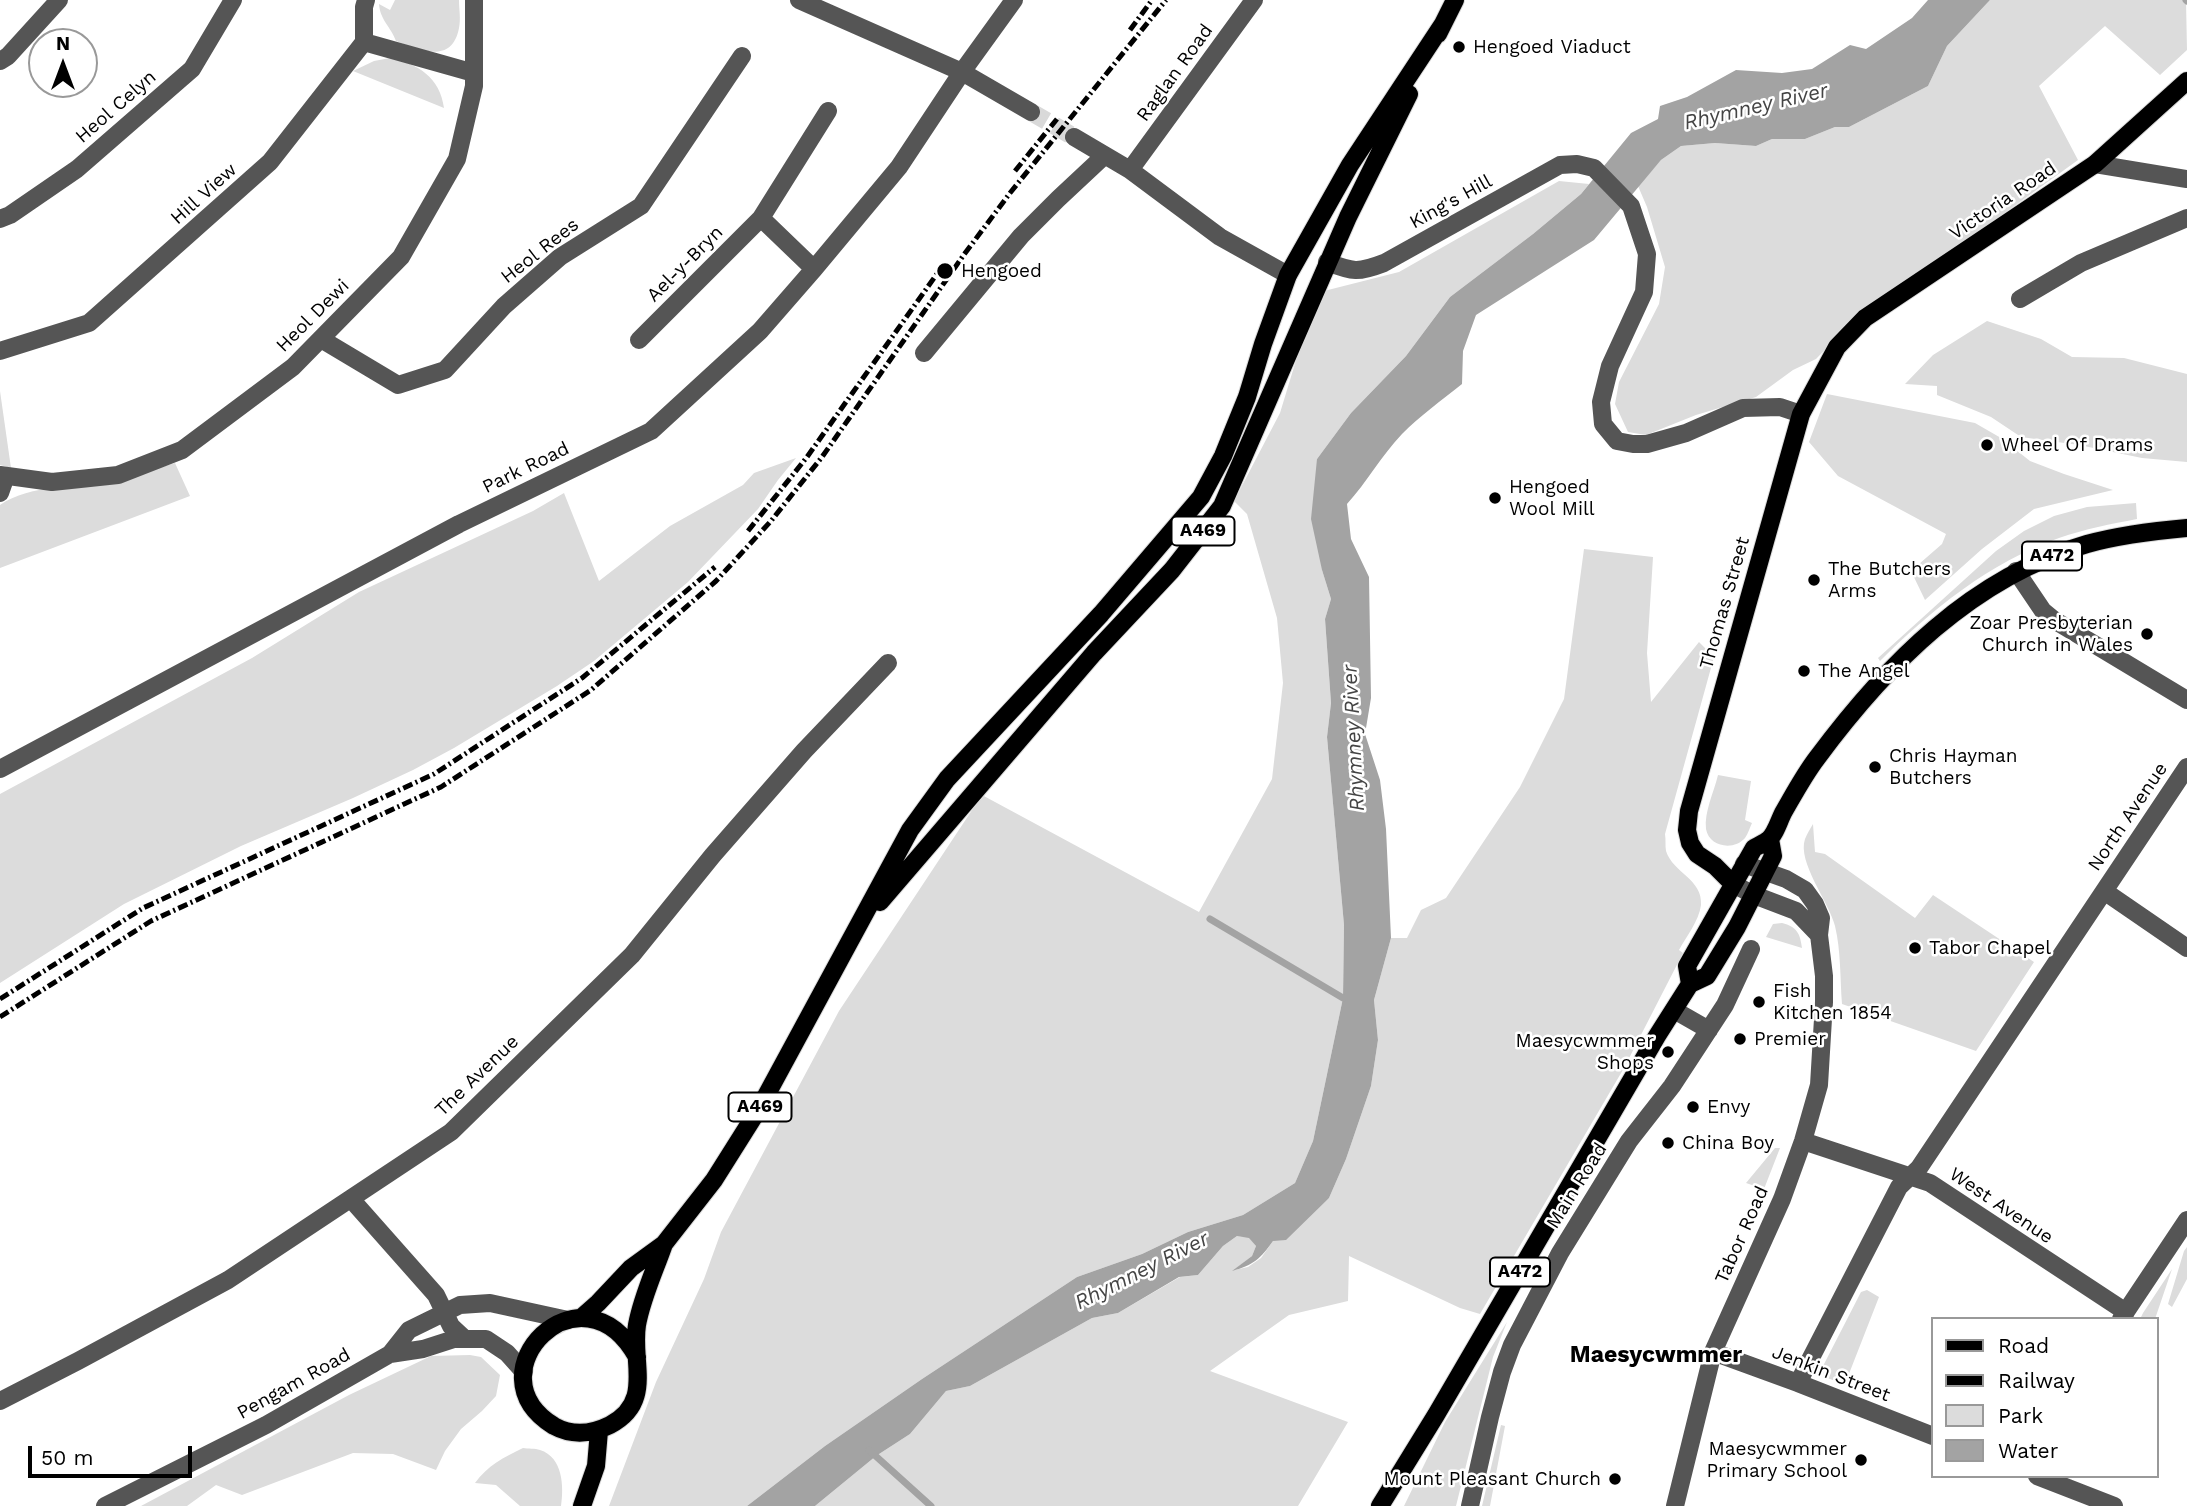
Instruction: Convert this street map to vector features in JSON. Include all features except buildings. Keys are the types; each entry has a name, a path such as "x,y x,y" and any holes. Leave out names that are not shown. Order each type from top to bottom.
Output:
{"main road":[{"name":"A469","path":"840,960 888,892 1094,653 1172,570 1222,506 1327,262 1455,0"},
{"name":"A469","path":"524,1372 527,1356 535,1341 548,1329 575,1319 598,1303 631,1268 664,1244 714,1181 760,1107 910,830 947,779 1101,614 1200,497 1228,444 1247,397 1288,275 1350,165 1443,24"},
{"name":"Victoria Road","path":"1837,348 1866,318 2095,164 2187,81"},
{"name":"Thomas Street","path":"1733,884 1697,853 1690,843 1687,830 1689,811 1801,414 1837,348"},
{"name":"Main Road","path":"1689,984 1687,967 1754,848 1770,839 1815,761 1881,679 1934,628 1966,603 2016,571 2088,544 2138,533 2187,528"},
{"name":"Main Road","path":"1380,1506 1689,984 1707,976 1737,928 1773,856 1770,839"},
{"path":"1715,866 1744,864"},
{"name":"A469","path":"600,1431 629,1410 637,1393 639,1376 636,1327 664,1244"},
{"path":"575,1319 599,1321 614,1329 628,1341 636,1357"},
{"path":"524,1372 525,1389 531,1404 543,1419 560,1429 580,1434 600,1431 596,1465 582,1506"}],"street":[{"path":"0,61 8,56 59,0"},
{"name":"Heol Celyn","path":"0,219 77,169 192,69 233,0"},
{"path":"366,0 364,42 474,74"},
{"name":"Heol Dewi","path":"2,481 52,482 118,475 182,450 293,367 321,339 401,257 457,159 474,86 474,0"},
{"path":"799,0 962,72 1031,112"},
{"name":"Park Road","path":"0,769 459,524 651,431 760,331 814,269 899,167 1014,0"},
{"name":"Raglan Road","path":"1130,170 1254,0"},
{"name":"Hill View","path":"0,351 89,323 270,162 364,42"},
{"name":"Heol Rees","path":"321,339 398,385 445,370 504,306 560,257 641,206 742,56"},
{"name":"Ael-y-Bryn","path":"639,341 761,218 828,111"},
{"path":"1074,138 1130,170 1220,237 1288,275"},
{"path":"924,353 1021,236 1104,156"},
{"name":"King's Hill","path":"1327,262 1349,271 1367,269 1560,165 1577,164 1594,168 1631,205 1647,254 1644,292 1610,366 1601,402 1604,424 1617,440 1647,444 1686,433 1743,408 1780,407 1801,414"},
{"path":"2095,164 2187,179"},
{"path":"761,218 814,269"},
{"path":"2020,299 2081,263 2187,218"},
{"path":"2016,571 2043,611 2054,620 2187,701"},
{"name":"The Avenue","path":"0,1401 79,1362 228,1280 450,1132 632,955 804,751 888,663"},
{"name":"North Avenue","path":"1798,1383 1899,1187 1919,1168 2187,767"},
{"name":"Tabor Road","path":"1675,1506 1713,1352 1782,1199 1803,1141 1819,1084 1824,1002 1819,935 1821,918 1805,890 1766,871 1744,864"},
{"path":"1733,884 1796,911 1819,935"},
{"path":"2104,891 2187,948"},
{"name":"Main Road","path":"1470,1506 1493,1405 1512,1345 1560,1253 1629,1141 1672,1086 1725,1005 1751,949"},
{"path":"1674,1010 1709,1030"},
{"name":"West Avenue","path":"1803,1141 1930,1183 2124,1315"},
{"path":"351,1199 436,1295 451,1326 465,1339"},
{"path":"2124,1315 2187,1220"},
{"name":"Pengam Road","path":"390,1354 409,1330 460,1305 490,1303 575,1319"},
{"name":"Pengam Road","path":"105,1506 266,1425 390,1354 423,1349 453,1339 486,1339 507,1353 524,1372"},
{"name":"Jenkin Street","path":"1713,1352 1932,1436"},
{"path":"2046,1478 2114,1506"}],"green space":[{"path":"395,0 459,0 460,25 455,40 442,51 433,52 396,41 381,15 379,4 390,10"},
{"path":"1990,0 2186,0 2187,50 2160,75 2105,26 2039,86 2078,160 1857,317 1816,359 1793,370 1756,397 1696,415 1646,435 1628,432 1615,404 1619,382 1659,304 1665,267 1638,186 1661,160 1681,146 1715,143 1756,146 1772,139 1805,139 1835,127 1849,127 1928,86 1947,46"},
{"path":"390,58 418,68 433,80 442,97 444,108 353,71 374,61"},
{"path":"1559,181 1589,184 1581,194 1533,234 1450,297 1406,356 1351,413 1317,459 1322,570 1331,599 1325,619 1331,703 1327,737 1344,925 1343,998 1313,1141 1295,1183 1243,1215 1188,1232 1142,1254 1077,1277 825,1446 747,1506 609,1506 656,1382 704,1279 721,1232 839,1011 982,795 1199,912 1272,779 1283,683 1277,618 1247,514 1234,501 1280,413 1297,357 1324,291 1399,272"},
{"path":"1987,321 2041,339 2072,357 2124,358 2187,374 2187,462 2142,458 2021,437 1991,417 1937,395 1937,386 1905,384 1933,355"},
{"path":"0,391 11,468 0,465"},
{"path":"1827,394 1975,423 2001,438 2030,461 2113,490 2034,509 1982,549 1925,600 1911,571 1942,544 1946,534 1838,476 1809,442"},
{"path":"796,458 758,509 688,582 594,661 557,686 413,770 241,846 124,904 0,983 0,794 252,658 359,592 533,511 564,493 599,581 670,526 743,485 754,473"},
{"path":"175,463 190,496 0,568 0,505 26,493 102,482"},
{"path":"2136,503 2137,519 2059,538 1985,574 1941,606 1880,661 1878,658 1996,551 2024,531 2054,516 2087,507"},
{"path":"1584,549 1653,557 1647,653 1651,702 1699,642 1714,657 1665,834 1666,851 1670,859 1693,882 1701,905 1695,923 1679,950 1683,953 1624,1068 1480,1314 1460,1308 1349,1256 1348,1301 1289,1315 1210,1371 1348,1422 1298,1506 815,1506 876,1456 910,1434 946,1391 970,1386 1092,1318 1118,1313 1180,1277 1198,1275 1223,1246 1237,1236 1249,1237 1256,1246 1252,1256 1234,1270 1248,1267 1261,1258 1273,1241 1329,1198 1346,1159 1371,1086 1378,1040 1374,1000 1391,938 1407,938 1421,910 1446,898 1520,787 1564,699"},
{"path":"1718,775 1751,781 1745,820 1752,823 1745,838 1735,845 1717,843 1708,835 1706,829 1708,809"},
{"path":"1813,824 1815,852 1825,854 1915,918 1933,895 2034,962 1976,1051 1842,1004 1835,926 1805,859 1805,839"},
{"path":"1782,923 1797,931 1802,948 1766,937 1773,924"},
{"path":"1775,1148 1780,1148 1764,1189 1746,1183"},
{"path":"2187,1247 2187,1279 2172,1307 2168,1304"},
{"path":"2172,1269 2156,1317 2141,1317"},
{"path":"1867,1290 1879,1297 1845,1384 1824,1377 1822,1368 1861,1292"},
{"path":"1507,1322 1493,1357 1456,1506 1404,1506 1445,1422"},
{"path":"431,1356 481,1357 500,1375 496,1396 461,1429 445,1451 436,1470 393,1454 353,1453 242,1495 216,1485 187,1506 141,1506 349,1395"},
{"path":"1501,1425 1505,1426 1490,1506 1482,1506"},
{"path":"523,1448 548,1454 558,1466 562,1482 561,1506 520,1506 496,1485 475,1483 496,1462"}],"water":[{"name":"Rhymney River","path":"1928,0 1990,0 1947,46 1928,86 1849,127 1835,127 1805,139 1772,139 1756,146 1715,143 1681,146 1661,160 1594,240 1476,315 1463,351 1462,384 1402,434 1347,504 1351,539 1369,577 1371,698 1365,734 1380,780 1386,829 1391,938 1374,1000 1378,1040 1371,1086 1346,1159 1329,1198 1286,1240 1273,1241 1251,1264 1232,1271 1252,1256 1256,1246 1249,1238 1237,1236 1223,1246 1198,1275 1179,1277 1118,1313 1092,1318 970,1386 946,1391 910,1434 876,1456 815,1506 747,1506 825,1446 1077,1277 1142,1254 1188,1232 1243,1215 1295,1183 1313,1141 1343,998 1344,925 1327,737 1331,703 1325,619 1331,599 1311,519 1317,459 1351,413 1406,356 1450,297 1581,194 1631,133 1658,119 1660,106 1687,97 1736,70 1782,73 1812,69 1850,45 1866,49 1912,18"}],"waterway":[{"path":"1210,919 1343,998"},
{"path":"869,1450 931,1506"}],"tunnel":[{"path":"1031,112 1074,137"}],"railway":[{"path":"1130,30 1152,0"},
{"path":"0,1017 151,921 441,787 591,690 716,581 771,521 822,457 1010,193 1166,0"},
{"path":"1015,171 1057,119"},
{"path":"748,531 807,457 939,271"},
{"path":"0,999 143,908 434,774 582,678 715,567"}],"place":[{"name":"Hengoed Viaduct","path":"1459,47"},
{"name":"Hengoed","path":"945,271"},
{"name":"Wheel Of Drams","path":"1987,445"},
{"name":"Hengoed Wool Mill","path":"1495,498"},
{"name":"The Butchers Arms","path":"1814,580"},
{"name":"Zoar Presbyterian Church in Wales","path":"2147,634"},
{"name":"The Angel","path":"1804,671"},
{"name":"Chris Hayman Butchers","path":"1875,767"},
{"name":"Tabor Chapel","path":"1915,948"},
{"name":"Fish Kitchen 1854","path":"1759,1002"},
{"name":"Premier","path":"1740,1039"},
{"name":"Maesycwmmer Shops","path":"1668,1052"},
{"name":"Envy","path":"1693,1107"},
{"name":"China Boy","path":"1668,1143"},
{"name":"Maesycwmmer Primary School","path":"1861,1460"},
{"name":"Mount Pleasant Church","path":"1615,1479"}],"district":[{"name":"Maesycwmmer","path":"1656,1355"}]}
